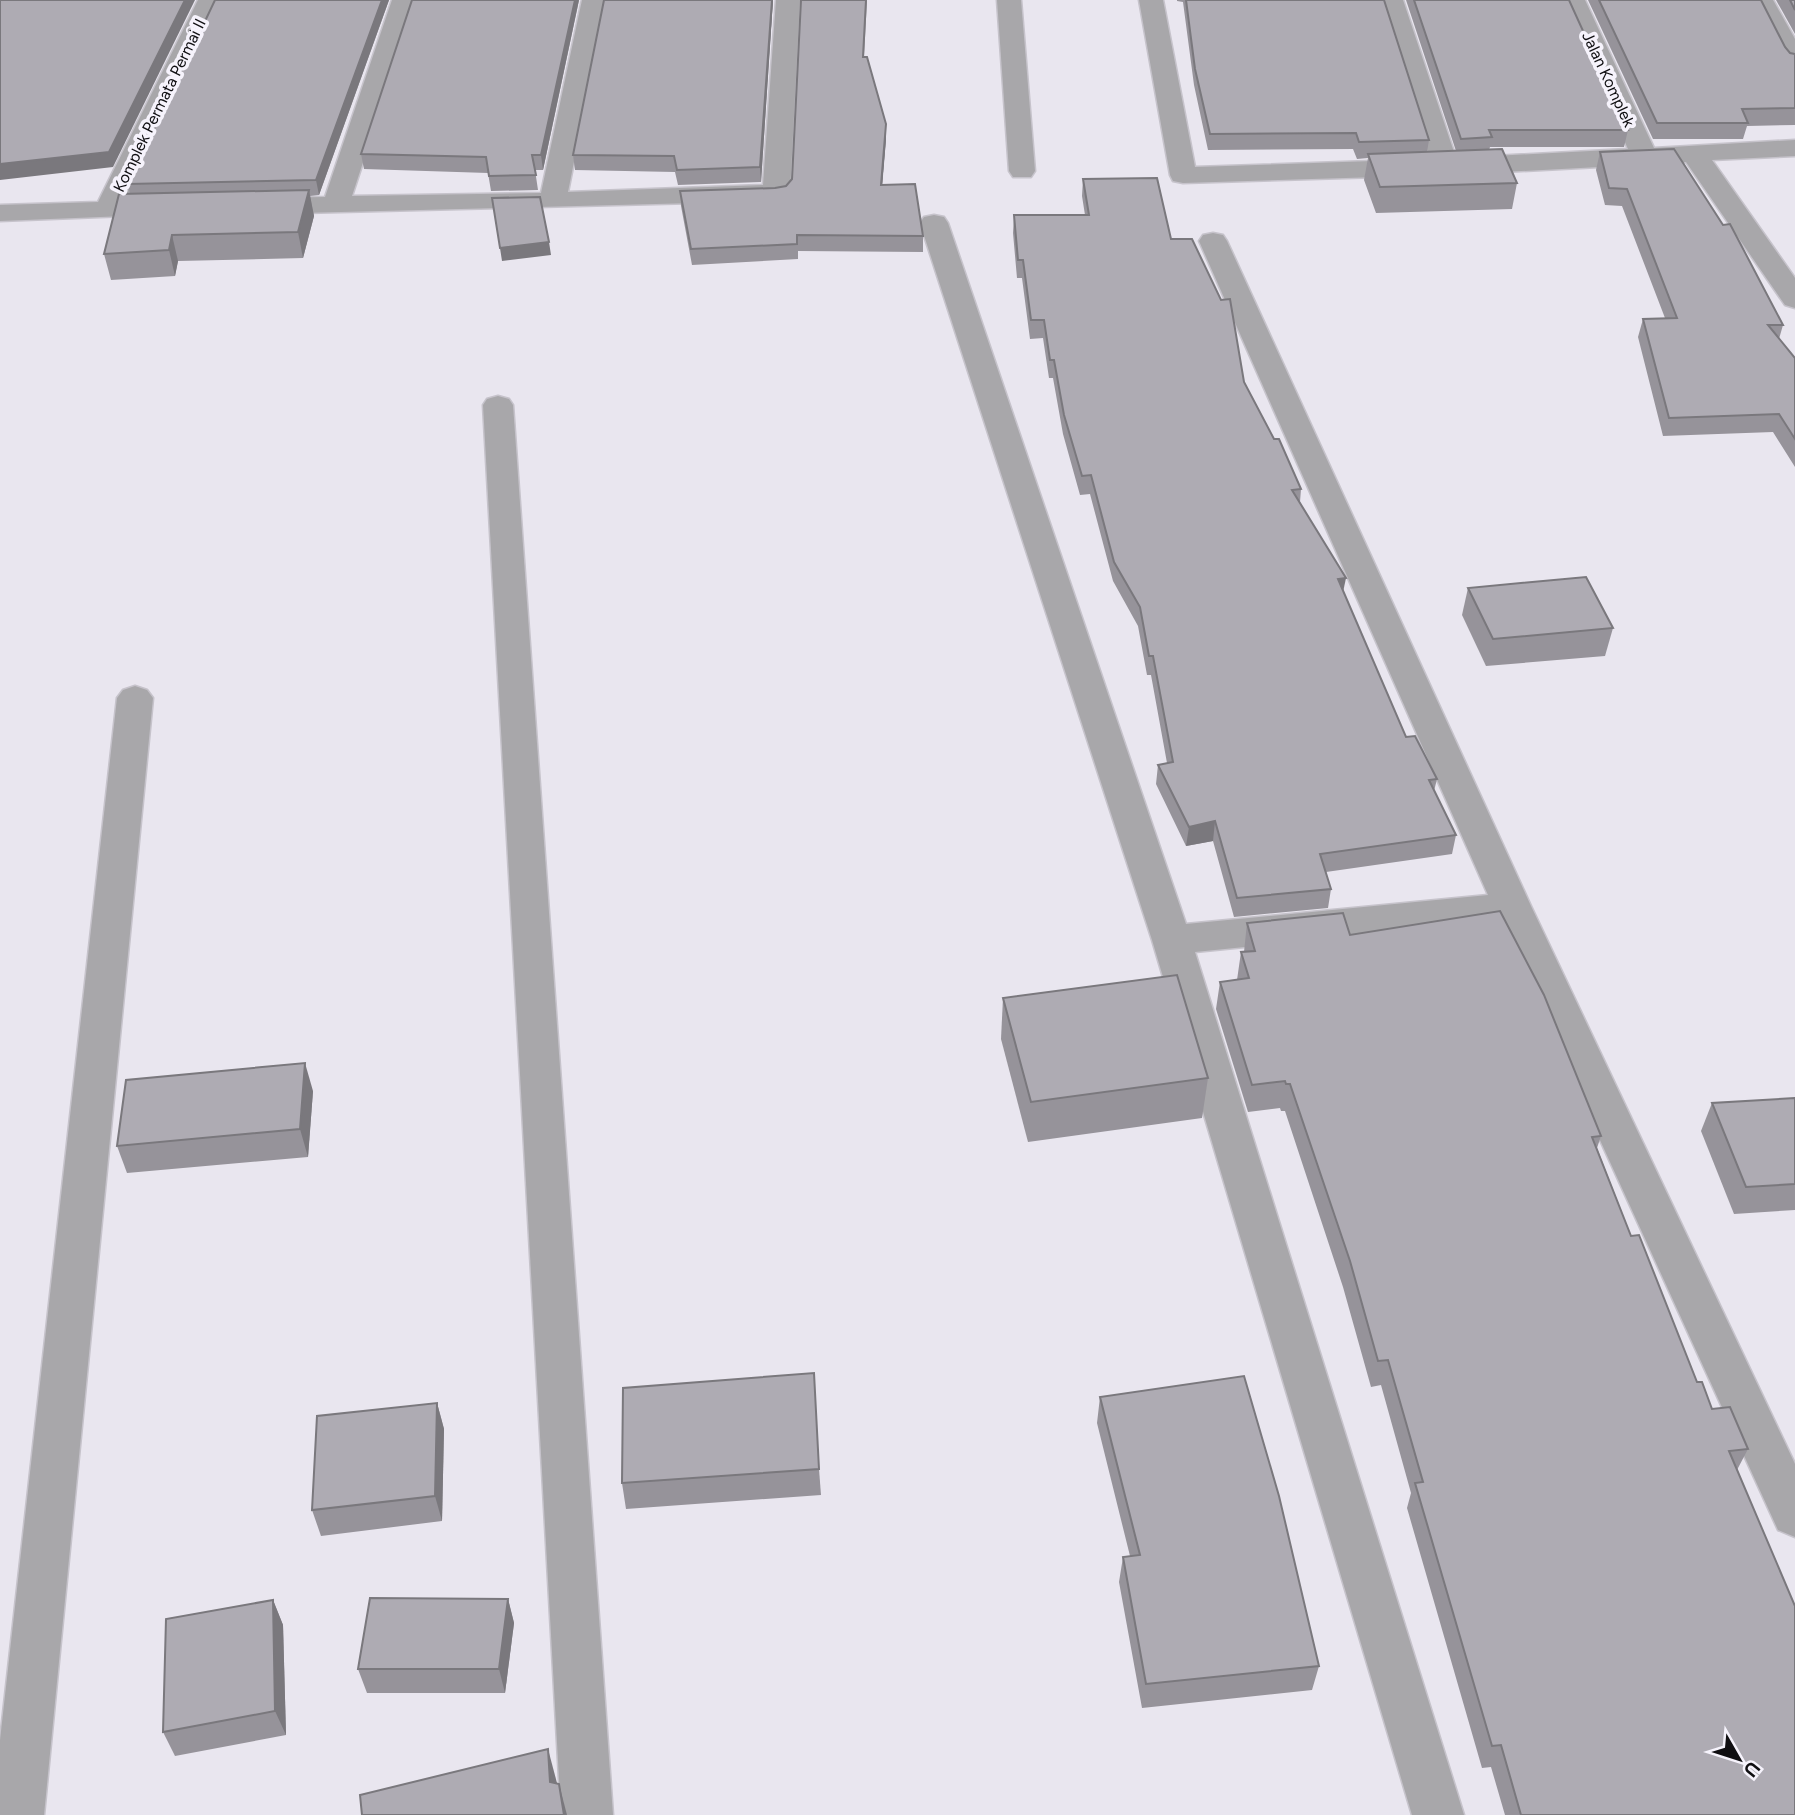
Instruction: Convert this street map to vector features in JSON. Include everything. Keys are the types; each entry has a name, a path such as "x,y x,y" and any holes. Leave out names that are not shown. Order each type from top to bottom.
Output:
{"street":[{"name":"Komplek Permata Permai II","path":"108,210 210,0"},
{"path":"336,204 404,0"},
{"path":"552,201 594,0"},
{"path":"229,207 552,201 776,192 788,0"},
{"path":"1009,0 1022,171"},
{"path":"1151,0 1183,174 1646,159 1795,148"},
{"path":"1391,0 1446,167"},
{"name":"Jalan Komplek","path":"1573,0 1646,159"},
{"path":"1761,0 1795,62"},
{"path":"1694,154 1795,299"},
{"path":"0,213 188,208"},
{"path":"934,223 1172,940 1438,1815"},
{"path":"1213,241 1512,906 1795,1515"},
{"path":"498,405 587,1815"},
{"path":"18,1815 135,698"},
{"path":"1172,940 1512,906"}],"building":[{"path":"0,0 185,0 109,152 0,164"},
{"path":"215,0 382,0 316,180 128,184"},
{"path":"412,0 575,0 541,155 532,155 536,175 489,176 486,157 361,154"},
{"path":"604,0 772,0 760,167 677,170 674,156 573,155"},
{"path":"801,0 866,0 863,57 867,57 886,124 881,185 915,184 923,236 797,235 797,244 691,249 680,191 775,188 786,186 792,179"},
{"path":"1186,0 1384,0 1429,140 1359,142 1356,133 1210,134 1195,69"},
{"path":"1414,0 1569,0 1628,130 1489,130 1492,137 1461,139"},
{"path":"1599,0 1761,0 1785,47 1795,54 1795,108 1742,109 1748,123 1657,123"},
{"path":"1502,149 1517,183 1380,187 1368,154"},
{"path":"1674,149 1723,225 1730,224 1783,325 1768,325 1795,358 1795,439 1779,414 1669,418 1643,319 1677,318 1627,189 1609,188 1600,152"},
{"path":"1157,178 1171,239 1192,239 1221,300 1230,299 1244,382 1274,439 1279,439 1301,489 1292,490 1346,578 1338,579 1406,737 1415,736 1437,779 1429,780 1456,835 1320,854 1331,889 1237,898 1215,821 1189,827 1158,765 1173,762 1153,656 1149,656 1140,607 1114,562 1091,475 1082,476 1064,415 1054,360 1050,360 1044,320 1031,320 1023,260 1018,260 1014,215 1089,215 1083,179"},
{"path":"309,190 298,232 172,235 169,250 104,254 119,194"},
{"path":"540,197 549,242 500,248 492,198"},
{"path":"1586,577 1613,628 1493,639 1468,588"},
{"path":"1500,911 1544,995 1601,1136 1592,1137 1631,1236 1639,1235 1697,1382 1702,1382 1712,1409 1730,1407 1748,1449 1729,1451 1795,1606 1795,1815 1521,1815 1501,1745 1492,1746 1415,1483 1423,1482 1388,1360 1378,1361 1350,1261 1290,1084 1285,1081 1252,1085 1220,982 1249,978 1241,952 1255,951 1247,923 1343,913 1350,935"},
{"path":"1177,975 1208,1078 1031,1102 1003,998"},
{"path":"305,1063 300,1129 117,1146 126,1080"},
{"path":"1795,1098 1795,1184 1746,1187 1712,1103"},
{"path":"814,1373 819,1469 622,1483 623,1388"},
{"path":"1244,1376 1279,1496 1319,1666 1146,1684 1123,1557 1140,1555 1100,1397"},
{"path":"437,1403 435,1496 312,1510 317,1416"},
{"path":"370,1598 508,1599 499,1669 358,1669"},
{"path":"273,1600 275,1711 163,1732 166,1619"},
{"path":"548,1749 550,1782 559,1784 564,1815 362,1815 360,1795"}]}
